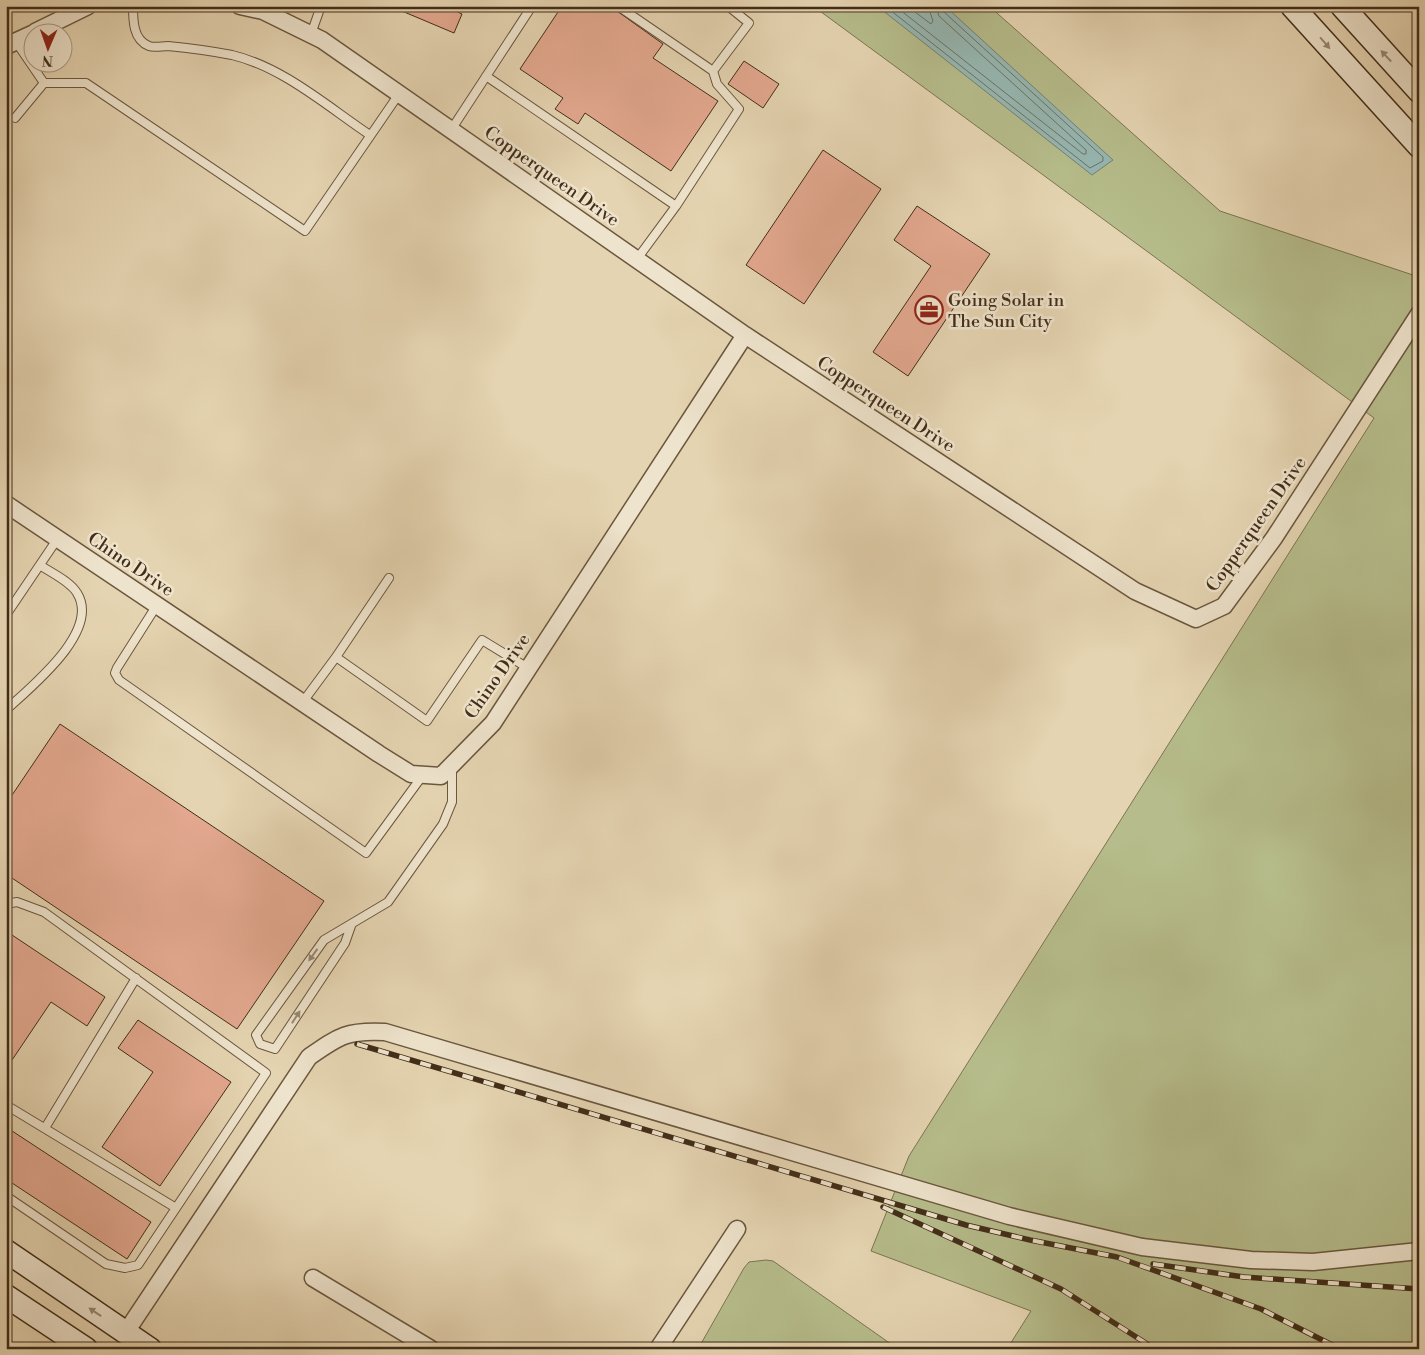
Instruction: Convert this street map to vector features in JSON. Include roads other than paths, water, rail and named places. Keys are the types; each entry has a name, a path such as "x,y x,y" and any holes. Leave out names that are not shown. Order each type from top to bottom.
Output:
{"main road":[{"path":"1292,6 1419,146"},
{"path":"1342,6 1419,91"},
{"path":"6,1251 122,1341 150,1349"},
{"path":"6,1296 86,1349"}],"street":[{"path":"56,22 88,6"},
{"name":"Copperqueen Drive","path":"240,6 263,11 322,40 746,334 1135,591 1196,620 1224,606 1230,599 1274,538 1419,314"},
{"name":"Chino Drive","path":"8,510 58,538 302,703 411,774 442,776 492,723 746,334"},
{"path":"122,1341 309,1057 340,1036 362,1031 385,1032 1009,1216 1142,1247 1251,1260 1313,1262 1419,1251"},
{"path":"658,1349 737,1229"},
{"path":"313,1278 431,1349"}],"lane":[{"path":"133,6 134,25 139,40 149,46 205,50 234,56 265,67 293,83 370,135"},
{"path":"311,34 321,6"},
{"path":"452,130 532,6"},
{"path":"618,6 713,71 717,84 739,109 676,206 637,259"},
{"path":"713,71 749,23 728,6"},
{"path":"11,44 44,83 86,83 305,231 399,94"},
{"path":"486,76 676,206"},
{"path":"15,118 44,83"},
{"path":"6,616 58,538"},
{"path":"6,710 42,676 77,634 82,620 83,604 76,590 40,565"},
{"path":"302,703 336,657 389,578"},
{"path":"157,605 117,668 115,673 118,680 366,853 424,775"},
{"path":"336,657 427,721 482,640 528,668"},
{"path":"350,926 345,943 275,1049 260,1044 256,1035 324,940 388,902 443,824 452,802 452,766"},
{"path":"6,904 17,902 44,912 266,1073 138,1265 125,1268 106,1264 9,1198 6,1208"},
{"path":"45,1128 136,978"},
{"path":"6,1105 176,1208"}],"water":[{"path":"877,6 945,6 1113,160 1092,175"}],"railway":[{"path":"357,1044 966,1225 1117,1257 1261,1309 1340,1349"},
{"path":"883,1207 1061,1289 1155,1349"},
{"path":"1153,1264 1244,1277 1419,1289"}],"place":[{"name":"Going Solar in The Sun City","path":"929,310"}]}
